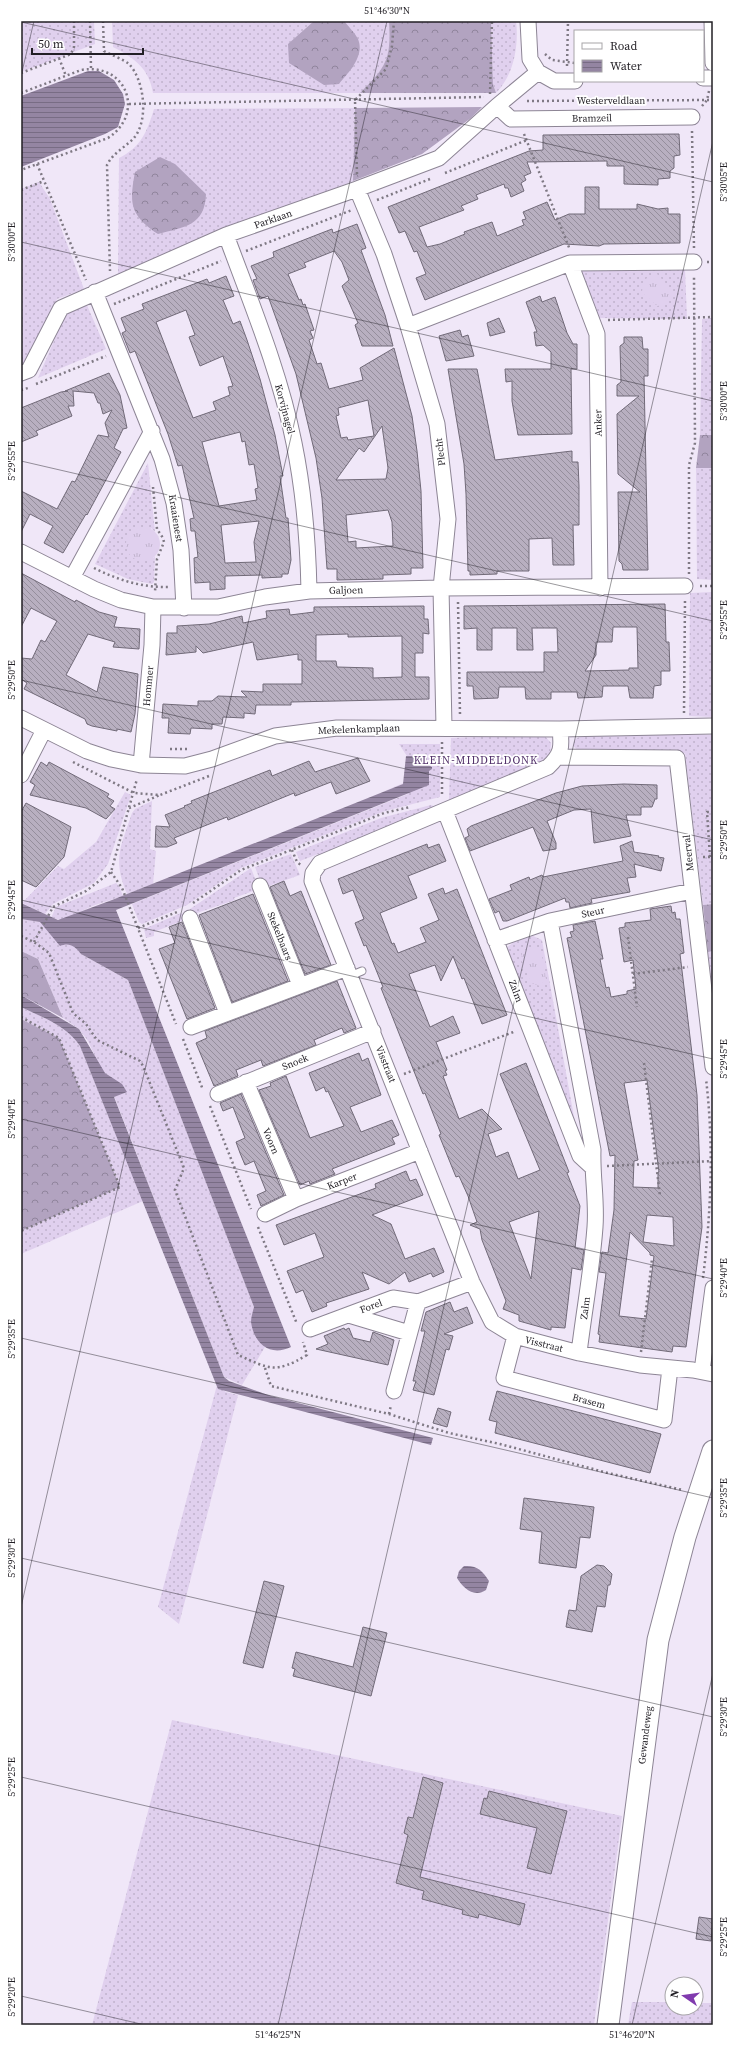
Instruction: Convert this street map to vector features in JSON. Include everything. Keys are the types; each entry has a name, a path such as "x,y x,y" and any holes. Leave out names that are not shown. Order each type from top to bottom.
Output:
{"street":[{"path":"528,21 530,59 538,72"},
{"path":"712,21 713,63"},
{"name":"Westerveldlaan","path":"538,72 554,81 574,81"},
{"name":"Parklaan","path":"21,373 29,370 61,308 94,293 110,288 226,235 357,189 439,158 497,106 538,72"},
{"name":"Bramzeil","path":"497,106 511,119 692,117"},
{"name":"Plecht","path":"357,189 384,254 408,326 437,424 448,519 441,588 443,735"},
{"name":"Korvijnagel","path":"226,235 268,351 294,443 308,534 309,591"},
{"path":"408,326 570,263 694,262"},
{"name":"Anker","path":"570,263 597,334 600,588"},
{"name":"Kraaienest","path":"94,293 102,308 162,459 174,503 181,550 184,608"},
{"path":"72,578 152,431"},
{"name":"Galjoen","path":"21,552 72,578 121,600 154,607 218,607 265,597 309,591 441,588 600,588 687,582"},
{"name":"Hommer","path":"141,765 154,607"},
{"name":"Mekelenkamplaan","path":"21,718 44,724 87,751 111,759 141,765 185,766 212,759 275,736 337,728 443,735 560,729 713,726"},
{"path":"21,775 44,724"},
{"path":"558,757 561,742 560,729"},
{"name":"Visstraat","path":"558,757 548,767 320,863 317,866 312,881 377,1029 392,1079 418,1135 426,1159 492,1322 515,1336 579,1353 641,1356 670,1368 708,1373"},
{"name":"Meerval","path":"558,757 677,758 692,891 709,1072"},
{"name":"Zalm","path":"445,811 580,1156 592,1167"},
{"name":"Stekelbaars","path":"260,886 300,986"},
{"name":"Steur","path":"495,940 550,921 692,891"},
{"path":"187,911 227,1013"},
{"name":"Zalm","path":"550,921 593,1150 592,1167 596,1197 595,1228 579,1353"},
{"path":"184,1032 227,1013 300,986 353,972"},
{"name":"Snoek","path":"211,1093 246,1082 377,1029"},
{"name":"Voorn","path":"246,1082 296,1199"},
{"name":"Karper","path":"258,1218 296,1199 426,1159"},
{"path":"708,1285 708,1373"},
{"name":"Forel","path":"306,1331 393,1298 418,1302 478,1288"},
{"path":"394,1391 418,1302"},
{"name":"Forel","path":"349,1315 409,1333"},
{"name":"Brasem","path":"515,1336 504,1378 664,1420 670,1368"},
{"name":"Gewandeweg","path":"608,2025 658,1640 699,1494 713,1451"}],"path":[{"path":"21,73 71,54 74,47 74,21"},
{"path":"90,21 91,68"},
{"path":"103,21 104,51 128,64 139,81 144,102 141,121 134,138 110,158 106,165 110,288"},
{"path":"357,189 355,100 386,69 392,46 394,21"},
{"path":"129,104 144,102 490,97 492,21"},
{"path":"542,49 552,60 574,63"},
{"path":"59,58 66,76"},
{"path":"21,93 91,68 109,73 119,81 126,90 129,104 125,121 118,131 108,138 21,170"},
{"path":"685,726 689,465 694,443 692,117 707,100 709,81"},
{"name":"Westerveldlaan","path":"510,96 524,101 713,100"},
{"path":"518,119 572,254 570,263"},
{"path":"438,176 526,140"},
{"path":"37,164 94,293"},
{"path":"102,308 430,179"},
{"path":"21,190 44,181"},
{"path":"593,321 713,317"},
{"path":"21,390 119,351"},
{"path":"152,483 157,529 164,542 157,559 154,607"},
{"path":"81,561 122,580 155,588 183,587"},
{"path":"458,588 460,716"},
{"path":"443,735 450,742"},
{"path":"434,742 443,735"},
{"path":"443,735 442,800 445,811"},
{"path":"71,762 134,793 160,795"},
{"path":"34,942 50,913 58,904 86,891 111,872 141,765"},
{"path":"130,808 212,775"},
{"path":"138,928 187,911 240,870 384,813 413,807"},
{"path":"713,812 707,812 710,857 713,857"},
{"path":"292,850 297,862"},
{"path":"111,872 122,888 138,928 211,1093"},
{"path":"21,936 34,942 49,953 73,1013 86,1024 97,1040 140,1061 143,1066 184,1168 175,1190 238,1355 265,1367 274,1369 291,1365 307,1355 306,1331 209,1106"},
{"path":"628,937 637,1007"},
{"path":"633,974 691,967 690,960"},
{"path":"21,1017 59,1038 120,1187 21,1231"},
{"path":"392,1079 529,1026"},
{"path":"644,1062 660,1196"},
{"path":"708,1285 708,1236 712,1162 709,1072"},
{"path":"592,1167 712,1162"},
{"path":"641,1356 652,1259"},
{"path":"265,1367 271,1386 404,1418 448,1433 500,1444 608,1473 699,1494"}],"green space":[{"path":"21,21 94,21 95,44 21,72"},
{"path":"112,21 389,21 389,44 388,53 382,68 360,93 153,93 151,84 144,70 128,55 113,47"},
{"path":"314,21 344,21 358,39 360,45 358,58 339,84 324,85 289,63 288,44"},
{"path":"389,21 491,21 493,84 496,93 360,93 376,76 385,61 389,44"},
{"path":"491,21 516,21 517,30 516,50 511,69 502,86 496,93 493,84"},
{"path":"482,107 471,118 422,154 353,181 355,108"},
{"path":"355,108 353,181 118,275 119,158 127,154 138,144 146,132 154,109"},
{"path":"160,157 175,164 206,194 205,205 202,213 197,219 184,227 158,234 142,221 137,214 132,201 132,193 135,172"},
{"path":"39,182 50,199 84,289 57,299 28,365 21,368 21,189"},
{"path":"579,268 685,269 687,319 597,318 597,310"},
{"path":"657,274 672,290 671,297 668,301 657,306 642,292 643,282 647,278"},
{"path":"86,303 106,349 38,378 66,313"},
{"path":"713,318 713,435 700,435 702,319"},
{"path":"700,435 713,435 713,468 696,468"},
{"path":"148,463 155,532 151,528 153,558 155,556 154,582 152,584 128,579 95,564"},
{"path":"696,468 713,468 713,580 697,579"},
{"path":"140,527 146,527 150,528 157,534 160,544 159,551 153,558 146,561 140,561 136,560 129,554 126,547 126,541 127,537 133,530"},
{"path":"713,592 713,717 689,716 690,593"},
{"path":"544,735 551,743 550,755 536,765 449,800 451,738"},
{"path":"584,735 713,735 713,904 703,905 685,753 581,753 573,746 575,739"},
{"path":"399,744 440,744 440,797 385,811 241,868 187,905 142,924 139,922 132,904 408,794 403,784 380,793 420,776"},
{"path":"125,792 131,795 108,864 94,883 53,904 45,914 22,903 58,866 64,869 96,842"},
{"path":"152,801 150,849 156,851 153,884 127,894 122,882 119,862 122,844 132,813 135,809"},
{"path":"431,805 438,808 319,856 318,854 300,861 296,852 381,818"},
{"path":"291,854 300,875 263,888 255,867"},
{"path":"251,868 259,889 234,898 235,900 191,915 190,909"},
{"path":"116,883 119,886 123,896 95,905 62,920 51,918 56,907"},
{"path":"713,904 713,951 708,952 703,905"},
{"path":"181,913 187,919 154,932 154,936 146,938 144,929"},
{"path":"21,919 40,922 64,944 74,947 81,954 128,980 254,1307 252,1319 253,1328 257,1337 265,1347 242,1385 224,1377 114,1096 119,1094 111,1077 100,1067 88,1041 79,1029 63,1018 38,959 21,951"},
{"path":"533,936 542,940 578,1139 506,948 514,942"},
{"path":"531,947 539,952 544,964 546,979 540,986 531,983 521,959 522,952"},
{"path":"21,951 38,959 63,1018 21,995"},
{"path":"713,951 713,996 708,952"},
{"path":"21,1007 45,1018 61,1028 75,1039 80,1046 143,1201 21,1254 21,1231 120,1187 59,1038 21,1019"},
{"path":"21,1019 59,1038 120,1187 21,1231"},
{"path":"217,1385 226,1392 238,1395 179,1624 158,1607"},
{"path":"172,1720 622,1816 594,2025 92,2025"},
{"path":"632,2002 664,2002 664,2016 704,2016 704,2003 713,2003 713,2025 628,2025"}],"water":[{"path":"88,71 99,71 114,80 123,94 125,104 118,127 105,134 21,167 21,96"},
{"path":"406,756 426,756 428,765 432,767 429,771 429,785 116,910 291,1347 283,1350 270,1349 259,1342 253,1330 251,1320 254,1307 128,980 81,954 72,946 66,944 60,946 40,922 21,919 21,903 58,920 112,900 403,784"},
{"path":"21,995 79,1029 105,1073 122,1084 127,1092 114,1097 224,1377 229,1381 271,1396 433,1438 431,1445 218,1389 80,1046 75,1039 61,1028 45,1018 21,1007"},
{"path":"464,1566 476,1567 484,1574 489,1581 486,1590 477,1593 469,1591 462,1585 457,1578 459,1571"}],"building":[{"path":"679,134 680,155 674,156 674,168 670,171 670,178 658,179 658,185 624,184 624,166 607,166 607,161 527,162 531,173 524,176 526,180 521,183 524,191 511,197 508,188 505,188 504,184 476,195 478,199 461,206 464,210 419,227 427,247 440,244 465,234 464,232 492,222 497,236 524,225 522,220 526,219 523,212 547,202 555,220 569,214 585,214 585,187 599,187 599,209 637,209 637,204 658,209 668,208 668,214 680,214 680,243 604,244 599,246 564,244 425,300 416,278 426,274 417,251 414,252 405,231 399,233 388,207 529,151 543,150 543,135"},
{"path":"357,224 366,248 361,250 385,315 393,346 362,346 355,325 358,323 342,286 349,280 342,262 334,251 304,263 306,267 288,274 299,300 301,299 303,305 305,304 314,330 310,331 313,338 309,340 317,364 321,363 329,389 363,380 360,368 394,348 412,416 421,491 423,568 411,568 411,574 383,575 383,579 337,580 337,569 327,569 322,498 316,458 296,374 268,296 260,299 253,280 257,279 251,266 274,257 273,252 332,229 333,233","holes":["368,400 374,436 348,440 347,437 341,438 336,416 339,415 338,408","382,426 388,468 386,479 336,480 359,448 364,452","388,510 392,522 393,546 356,548 356,541 348,542 346,515"]},
{"path":"226,276 234,296 223,300 233,324 240,321 260,379 275,435 283,476 280,476 286,518 288,518 291,560 288,574 282,574 282,577 262,578 262,575 225,576 225,589 210,590 210,582 195,583 194,558 198,557 195,531 191,531 190,519 194,518 182,465 178,466 168,434 135,351 130,353 122,333 126,331 121,318 144,309 142,304 207,279 209,283","holes":["186,310 195,335 189,337 200,366 223,356 233,386 228,387 230,395 213,402 216,410 193,418 156,322","240,432 242,442 245,441 249,465 254,464 258,488 255,489 257,500 219,506 202,442","259,521 254,542 256,562 225,563 221,525"]},
{"path":"540,296 542,302 555,297 567,333 573,344 577,344 577,369 571,369 572,434 518,435 512,401 512,381 506,382 505,369 551,369 551,352 543,345 536,346 534,332 537,332 526,302"},
{"path":"499,318 505,332 490,336 487,323"},
{"path":"460,330 462,337 468,335 474,356 446,361 439,336"},
{"path":"624,337 642,337 643,349 648,349 648,376 644,376 648,570 623,570 622,564 619,561 618,492 640,492 618,474 617,414 639,396 617,396 617,385 621,382 620,346 624,343"},
{"path":"448,369 477,369 495,460 572,451 572,462 578,462 579,486 579,525 573,525 574,565 553,565 552,538 529,539 529,571 497,571 497,574 470,575 470,571 468,571 464,464"},
{"path":"109,373 120,395 127,428 123,429 114,448 121,452 87,515 86,514 63,553 44,543 53,526 30,514 21,532 21,491 57,509 72,481 75,482 98,435 109,437 105,423 112,410 103,414 100,403 98,403 94,393 73,391 74,406 68,406 72,416 36,431 38,435 21,442 21,408 61,392 68,391 65,391"},
{"path":"21,573 75,602 76,600 99,612 117,617 114,627 140,629 139,649 113,647 115,642 88,634 66,675 97,692 103,667 138,674 135,714 131,732 117,729 117,731 87,724 85,719 24,689 27,683 21,679 21,658 32,659 41,640 45,642 57,621 31,608 21,627"},
{"path":"665,604 666,642 669,642 670,671 661,671 661,685 654,686 653,698 630,698 628,686 603,686 602,697 578,698 577,692 551,692 551,699 526,699 525,687 499,687 498,698 474,699 473,686 467,686 467,672 544,672 544,652 558,652 557,628 532,628 533,650 517,650 517,628 492,628 492,650 477,650 477,628 464,629 464,606","holes":["613,627 637,627 638,668 629,668 629,670 585,671 596,655 596,642 612,642"]},
{"path":"424,606 424,619 428,619 429,634 423,633 423,653 415,653 415,677 429,677 429,699 291,702 291,705 256,705 255,714 244,713 244,718 223,717 222,724 212,724 212,729 191,728 190,734 168,733 169,718 162,718 163,704 198,706 198,701 212,701 218,696 247,697 241,691 263,692 263,684 302,684 302,660 298,660 298,654 257,660 253,642 203,653 196,646 196,652 166,655 167,633 177,633 177,626 209,624 242,616 243,623 267,618 266,611 289,609 290,615 314,612 314,607","holes":["348,634 348,637 402,636 402,677 373,678 373,668 337,667 336,661 316,661 316,635"]},
{"path":"358,758 370,781 336,794 331,782 295,796 294,793 228,820 227,817 174,838 177,843 167,847 155,847 156,826 170,827 165,815 185,807 184,806 192,803 191,801 270,770 272,776 309,761 315,772"},
{"path":"41,762 47,766 49,762 109,794 107,797 114,801 110,806 115,809 106,819 86,808 30,795 35,785 30,782"},
{"path":"624,784 657,785 657,799 655,799 652,807 641,807 641,815 626,815 631,836 594,843 591,809 574,810 547,821 556,843 556,849 543,851 533,827 470,851 465,838 469,836 467,829 471,826 556,793 582,786"},
{"path":"26,803 71,827 64,857 36,887 21,880 21,812"},
{"path":"632,841 634,852 664,858 661,871 634,864 636,877 627,878 630,892 591,899 592,903 570,908 569,902 566,902 565,898 507,921 503,921 499,911 495,913 489,899 512,890 510,885 529,877 530,880 542,875 543,877 623,861 620,846"},
{"path":"427,844 428,848 439,844 446,861 408,876 417,898 380,913 392,944 394,943 398,953 426,942 420,928 439,920 428,894 443,888 445,894 457,889 507,1015 482,1024 464,978 462,979 453,956 441,981 435,965 409,974 430,1027 453,1016 460,1033 436,1042 447,1070 445,1071 447,1075 443,1076 459,1119 482,1109 502,1129 488,1134 496,1157 508,1152 518,1179 540,1170 500,1074 526,1063 569,1172 567,1173 580,1206 575,1248 584,1250 581,1270 572,1268 565,1328 551,1327 551,1330 519,1321 519,1315 503,1309 506,1301 482,1240 480,1229 470,1225 477,1222 468,1196 459,1176 456,1177 439,1135 441,1134 425,1093 423,1094 381,988 383,987 366,945 364,946 355,923 364,919 353,890 343,894 338,879","holes":["539,1211 531,1279 509,1222"]},
{"path":"284,881 290,896 301,891 331,965 305,974 270,887"},
{"path":"253,894 288,981 232,1002 199,915"},
{"path":"671,906 672,913 675,912 676,919 680,919 684,953 680,954 697,1095 702,1227 686,1347 673,1346 672,1352 599,1342 600,1335 598,1334 606,1273 599,1272 602,1252 608,1253 614,1210 615,1155 610,1156 567,938 572,937 570,932 574,931 573,925 595,921 603,959 600,959 606,988 609,987 611,997 627,994 627,991 636,989 633,960 624,962 619,928 625,927 625,923 651,920 650,909","holes":["647,1080 659,1172 658,1188 633,1187 634,1161 638,1160 624,1083","647,1215 673,1217 674,1246 643,1242","630,1232 650,1253 650,1255 654,1256 646,1319 619,1316"]},
{"path":"182,922 215,1008 187,1019 159,949 175,943 169,927"},
{"path":"337,981 356,1028 344,1033 342,1028 314,1040 316,1045 263,1066 261,1060 236,1070 238,1076 214,1086 196,1043 207,1038 205,1031"},
{"path":"359,1053 362,1061 368,1058 381,1095 350,1107 361,1132 392,1120 399,1135 392,1138 395,1144 332,1169 335,1174 310,1184 309,1181 300,1185 259,1090 271,1086 270,1083 286,1076 310,1138 344,1126 328,1091 326,1092 324,1087 316,1091 309,1073"},
{"path":"241,1094 284,1195 261,1206 257,1195 266,1191 254,1161 245,1165 240,1153 236,1142 245,1138 233,1107 223,1111 220,1103"},
{"path":"406,1171 410,1181 416,1179 423,1195 372,1215 391,1224 405,1259 434,1248 444,1272 433,1277 431,1273 409,1282 405,1272 389,1284 362,1272 369,1289 326,1303 327,1306 312,1312 303,1290 296,1293 287,1271 324,1257 315,1233 284,1245 276,1225 376,1188 375,1184"},
{"path":"450,1302 454,1312 467,1307 473,1323 444,1334 453,1336 449,1350 446,1349 434,1395 413,1390 416,1381 413,1381 425,1331 421,1331 426,1312"},
{"path":"344,1328 345,1330 349,1328 353,1338 370,1342 373,1332 394,1340 388,1365 316,1349 328,1344 324,1336"},
{"path":"497,1391 661,1434 650,1473 495,1433 497,1422 489,1420"},
{"path":"438,1408 451,1412 447,1427 433,1423"},
{"path":"524,1498 594,1507 590,1538 580,1537 576,1568 539,1563 542,1532 520,1529"},
{"path":"597,1565 604,1566 612,1574 610,1585 608,1585 605,1607 597,1606 592,1632 566,1627 569,1610 576,1611 581,1576"},
{"path":"264,1581 284,1586 263,1668 243,1663"},
{"path":"363,1627 387,1633 371,1696 293,1676 295,1669 292,1668 296,1652 353,1667"},
{"path":"423,1777 443,1783 420,1877 525,1904 520,1925 479,1914 478,1918 462,1914 463,1910 422,1899 424,1891 396,1883 408,1835 404,1833 408,1817 413,1818"},
{"path":"489,1791 567,1811 551,1874 527,1868 537,1828 480,1814 484,1798 487,1799"},
{"path":"699,1917 713,1919 711,1941 696,1939"}],"district":[{"name":"KLEIN-MIDDELDONK","path":"476,760"}]}
